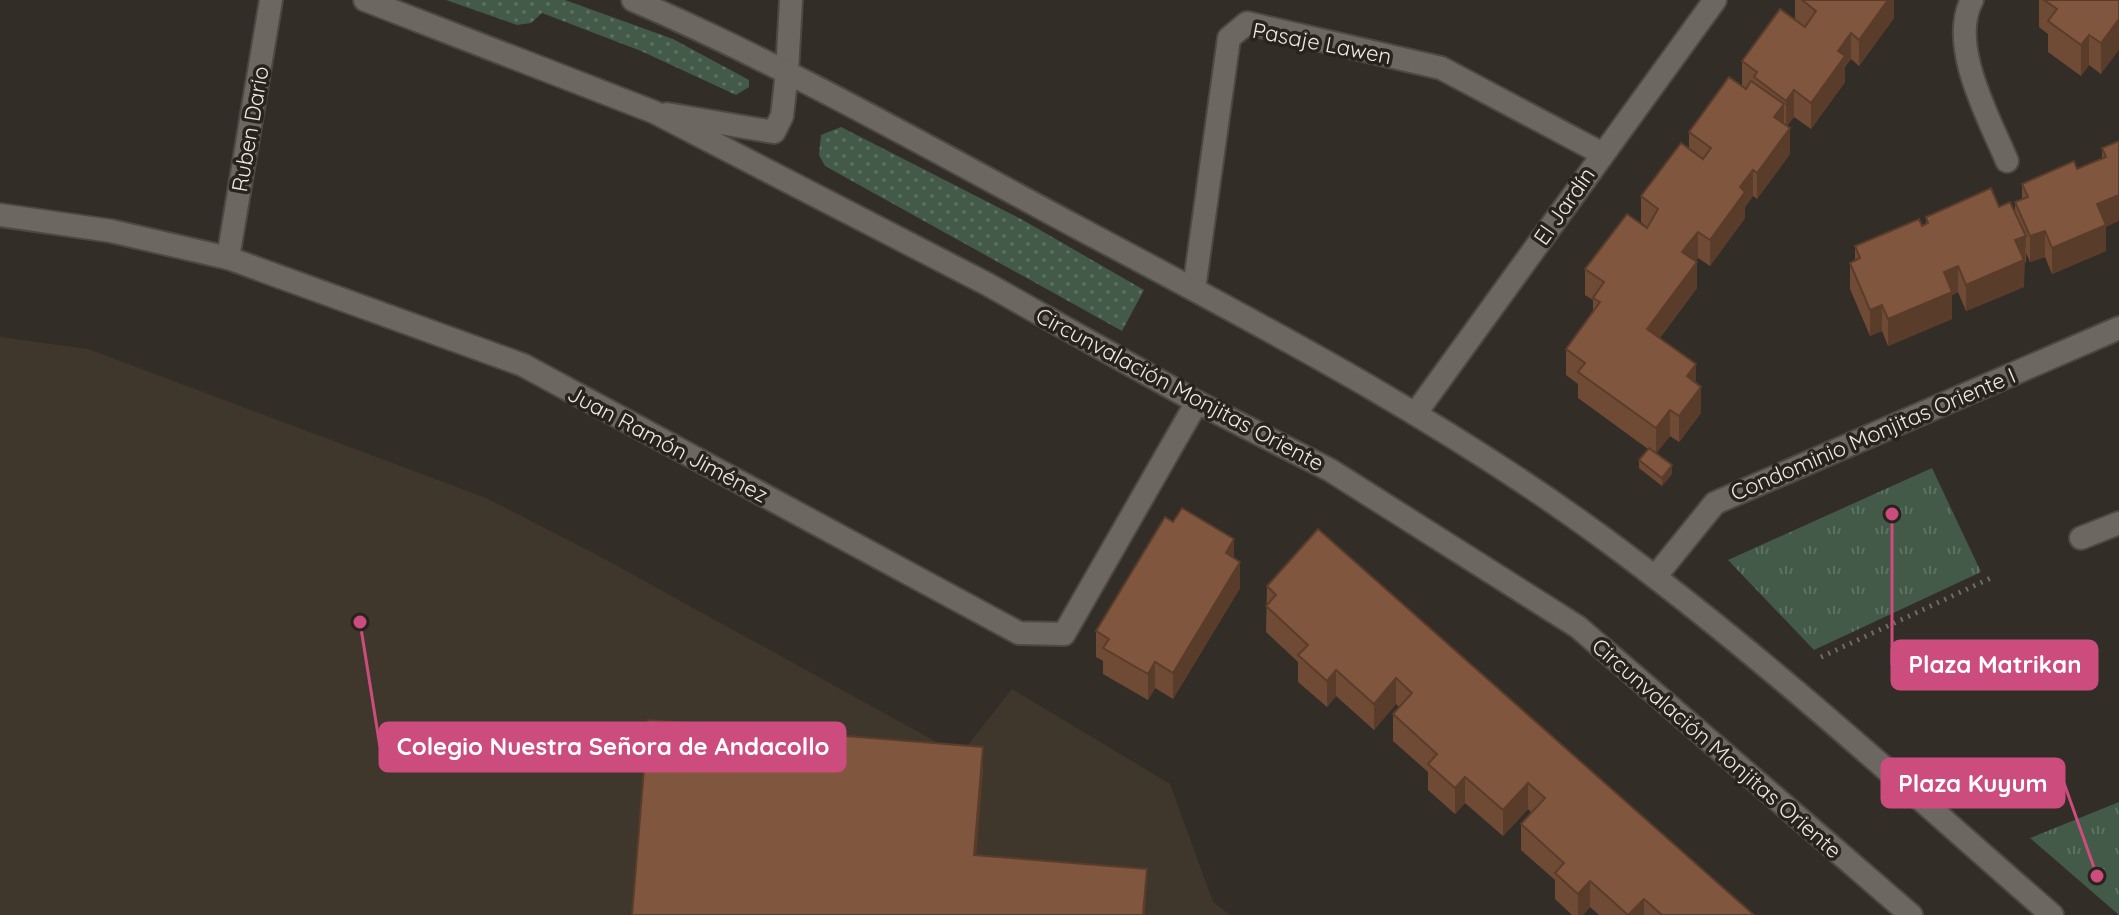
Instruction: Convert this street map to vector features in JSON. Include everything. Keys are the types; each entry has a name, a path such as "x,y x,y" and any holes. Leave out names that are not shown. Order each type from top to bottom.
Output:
{"street":[{"name":"Ruben Dario","path":"228,258 271,0"},
{"name":"Circunvalación Monjitas Oriente","path":"365,0 654,112 987,284 1197,402 1330,470 1578,627 1911,915"},
{"path":"633,0 787,72 1194,289 1415,414 1547,497 1655,577 1778,675 2052,915"},
{"path":"654,112 774,132 782,116 791,0"},
{"name":"El Jardín","path":"1415,414 1601,153 1715,0"},
{"path":"1972,0 1967,9 1965,57 2007,161"},
{"name":"Pasaje Lawen","path":"1194,289 1229,38 1247,23 1441,68 1601,153"},
{"name":"Juan Ramón Jiménez","path":"0,215 111,231 228,258 523,365 1019,633 1064,634 1197,402"},
{"name":"Condominio Monjitas Oriente I","path":"1655,577 1715,503 2119,328"},
{"path":"2081,538 2119,523"}],"path":[{"path":"1821,657 1991,578"}],"shaded area":[{"path":"0,337 88,349 486,498 599,556 960,755 1012,689 1170,784 1213,902 1230,915 0,915"}],"green space":[{"path":"446,0 565,0 673,39 749,80 749,87 736,95 641,51 542,13 531,23 517,25"},
{"path":"841,127 1021,219 1144,290 1122,331 825,166 819,155 821,135"},
{"path":"1932,468 1981,572 1814,650 1728,560"},
{"path":"2119,802 2119,915 2030,838"}],"building":[{"path":"1802,0 1888,0 1859,40 1851,33 1838,51 1845,56 1811,103 1794,90 1786,101 1754,77 1757,72 1742,61 1780,9 1805,27 1816,11"},
{"path":"2044,0 2119,0 2119,19 2101,43 2089,35 2081,45 2048,21 2057,9"},
{"path":"1729,77 1746,89 1751,81 1784,104 1774,117 1790,128 1757,173 1753,170 1740,187 1745,192 1710,240 1698,232 1682,252 1697,262 1647,329 1696,364 1687,376 1701,387 1679,416 1670,410 1656,428 1578,372 1585,363 1566,349 1600,302 1593,298 1604,282 1585,269 1627,214 1647,228 1658,209 1641,196 1681,143 1703,159 1711,148 1689,132"},
{"path":"2119,141 2119,195 2097,204 2106,225 2052,248 2045,231 2030,236 2015,202 2028,197 2022,184 2074,161 2077,169 2106,157 2102,148"},
{"path":"1991,188 1999,207 2010,202 2026,236 2015,240 2024,260 1966,285 1958,266 1944,272 1952,292 1888,319 1882,305 1870,310 1850,263 1860,258 1855,246 1919,219 1922,226 1928,223 1926,217"},
{"path":"1649,448 1672,465 1662,478 1639,460"},
{"path":"1182,508 1234,539 1226,553 1240,562 1173,673 1155,662 1148,674 1103,648 1109,639 1096,631 1165,517 1173,522"},
{"path":"1318,529 1754,915 1662,915 1644,899 1628,915 1590,881 1578,894 1555,873 1564,863 1521,824 1545,798 1528,783 1503,810 1465,777 1455,788 1428,764 1437,754 1393,714 1412,693 1396,678 1374,704 1336,670 1327,681 1298,655 1308,645 1266,606 1276,595 1267,586"},
{"path":"648,720 983,747 974,855 1147,869 1143,915 632,915"}],"place":[{"name":"Plaza Matrikan","path":"1892,514"},
{"name":"Colegio Nuestra Señora de Andacollo","path":"360,622"},
{"name":"Plaza Kuyum","path":"2097,876"}]}
